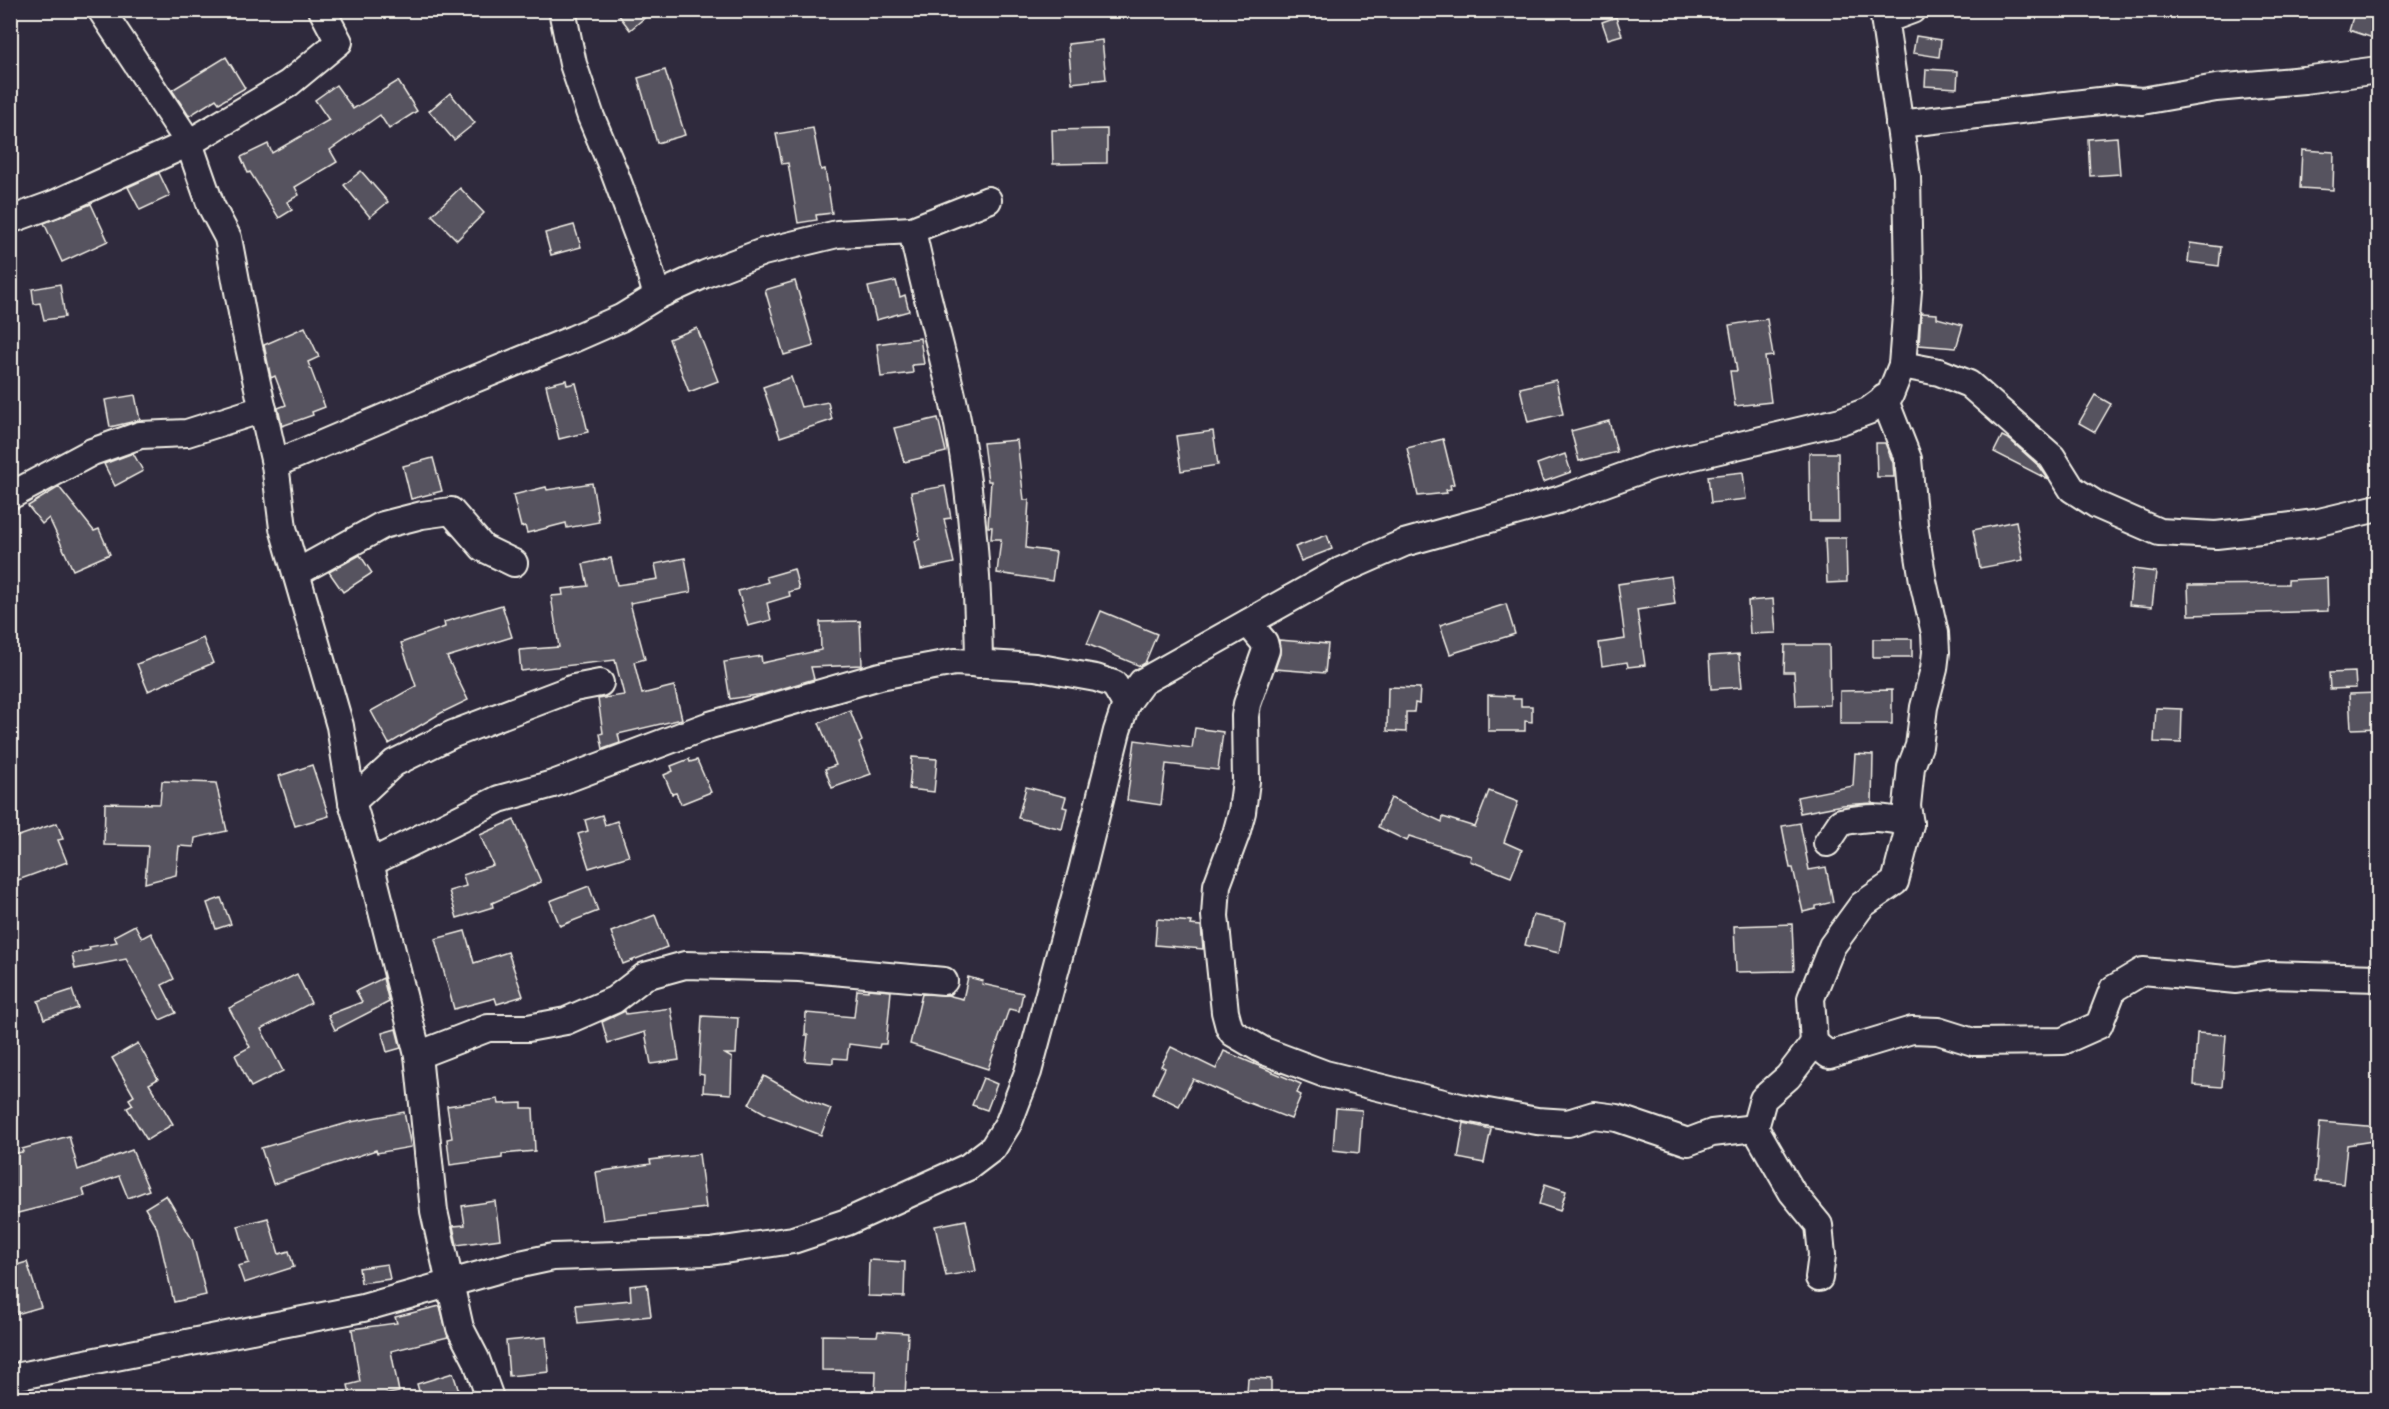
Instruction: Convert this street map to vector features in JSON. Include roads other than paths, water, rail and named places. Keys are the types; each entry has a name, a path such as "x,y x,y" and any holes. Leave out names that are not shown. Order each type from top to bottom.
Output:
{"street":[{"path":"101,10 189,143 211,206 228,238 246,334 275,464 283,528 340,726 352,802 370,863 418,1055 434,1211 452,1283 460,1328 476,1359 490,1398"},
{"path":"10,220 54,204 189,143 288,84 339,42 322,10"},
{"path":"562,10 573,64 591,117 645,255 657,296"},
{"path":"10,1378 363,1308 511,1266 553,1257 700,1252 793,1240 847,1222 968,1167 993,1148 1009,1122 1028,1072 1117,731 1126,704 1142,682 1338,572 1404,543 1558,500 1652,466 1841,421 1868,411 1890,394 1902,365 1909,278 1907,176 1884,15 1912,10"},
{"path":"1899,124 2117,99 2142,101 2216,88 2379,70"},
{"path":"275,464 573,339 621,318 657,296 705,274 764,252 837,234 912,231 941,217 988,200"},
{"path":"912,231 953,400 961,448 978,582 978,664"},
{"path":"1902,365 1939,372 1969,384 2052,457 2072,489 2097,505 2159,532 2216,535 2315,523 2379,508"},
{"path":"1819,1278 1822,1255 1819,1225 1792,1192 1755,1128 1763,1099 1788,1077 1814,1043 1811,998 1832,946 1862,905 1895,882 1910,824 1908,790 1911,767 1919,746 1924,707 1934,669 1935,633 1923,581 1914,524 1908,459 1884,398"},
{"path":"10,496 92,452 140,435 187,433 263,409"},
{"path":"296,573 382,525 422,515 451,511 483,548 514,563"},
{"path":"1248,623 1264,642 1266,650 1247,704 1246,781 1242,812 1217,885 1215,916 1225,1012 1233,1033 1264,1051 1325,1074 1460,1107 1537,1121 1568,1123 1594,1115 1617,1118 1688,1142 1712,1133 1755,1128"},
{"path":"370,863 499,799 553,784 710,725 880,676 955,662 1035,667 1096,678 1114,684 1126,704"},
{"path":"352,802 394,763 453,734 574,688 600,683"},
{"path":"1827,843 1841,822 1870,816 1910,824"},
{"path":"418,1055 488,1028 528,1028 566,1021 614,1000 645,976 685,965 799,968 944,981"},
{"path":"1814,1043 1829,1054 1912,1030 1938,1031 1973,1042 2062,1041 2099,1025 2113,989 2143,971 2236,980 2271,975 2379,978"}]}
